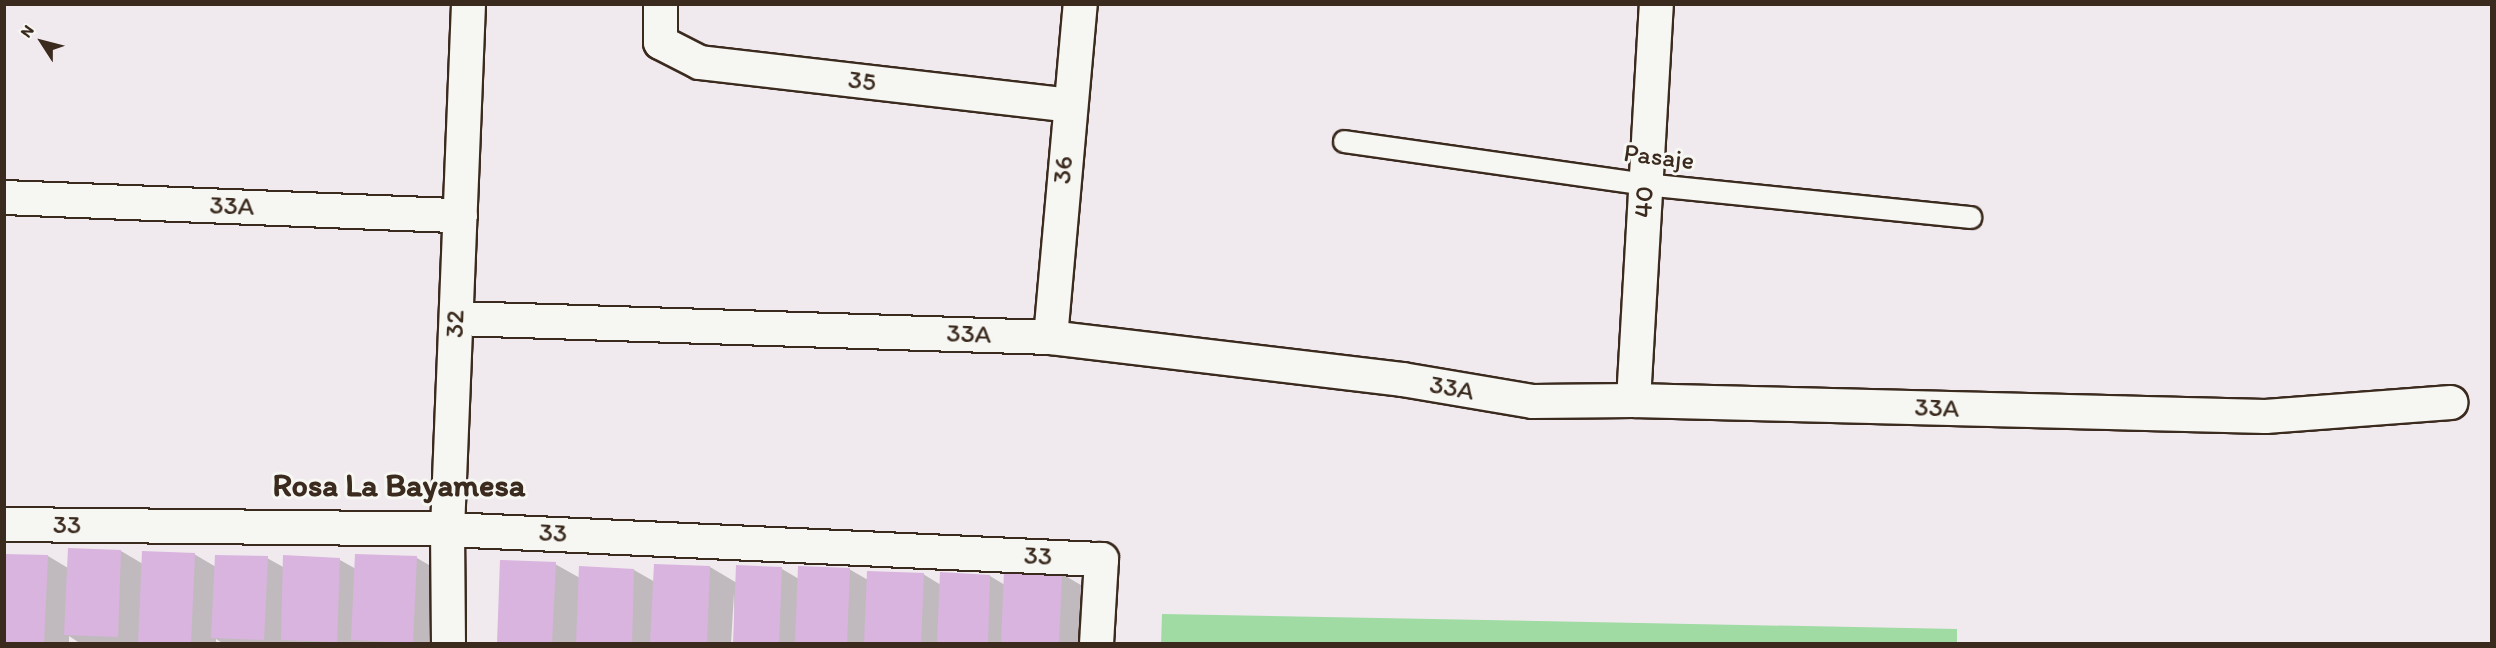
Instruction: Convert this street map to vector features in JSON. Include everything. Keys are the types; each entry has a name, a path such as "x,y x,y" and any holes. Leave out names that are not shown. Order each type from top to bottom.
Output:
{"street":[{"name":"32","path":"448,644 447,529 468,4"},
{"name":"35","path":"660,4 660,42 699,63 1069,105"},
{"name":"36","path":"1050,337 1069,105 1080,4"},
{"name":"40","path":"1633,400 1656,4"},
{"name":"33A","path":"4,197 460,215"},
{"name":"33A","path":"456,318 1050,337 1402,380 1532,401 1633,400 2265,416 2450,402"},
{"name":"33","path":"4,524 447,529 1101,558 1096,644"}],"lane":[{"name":"Pasaje","path":"1344,141 1645,184 1970,217"}],"green space":[{"path":"1162,614 1957,629 1957,643 1161,644"}],"building":[{"path":"68,548 121,550 118,637 64,635"},
{"path":"142,551 195,553 191,644 138,644"},
{"path":"4,554 48,555 44,644 4,642"},
{"path":"355,554 417,556 413,643 351,640"},
{"path":"215,555 268,556 264,640 211,638"},
{"path":"283,555 340,558 337,642 281,640"},
{"path":"500,560 556,562 552,644 497,644"},
{"path":"654,564 710,566 707,644 650,644"},
{"path":"736,565 782,567 779,644 733,644"},
{"path":"579,566 634,569 632,644 576,644"},
{"path":"798,566 850,568 847,644 795,644"},
{"path":"1004,570 1062,572 1059,644 1001,644"},
{"path":"867,571 924,573 921,644 864,644"},
{"path":"940,572 990,575 988,644 937,644"}],"district":[{"name":"Rosa La Bayamesa","path":"399,485"}]}
